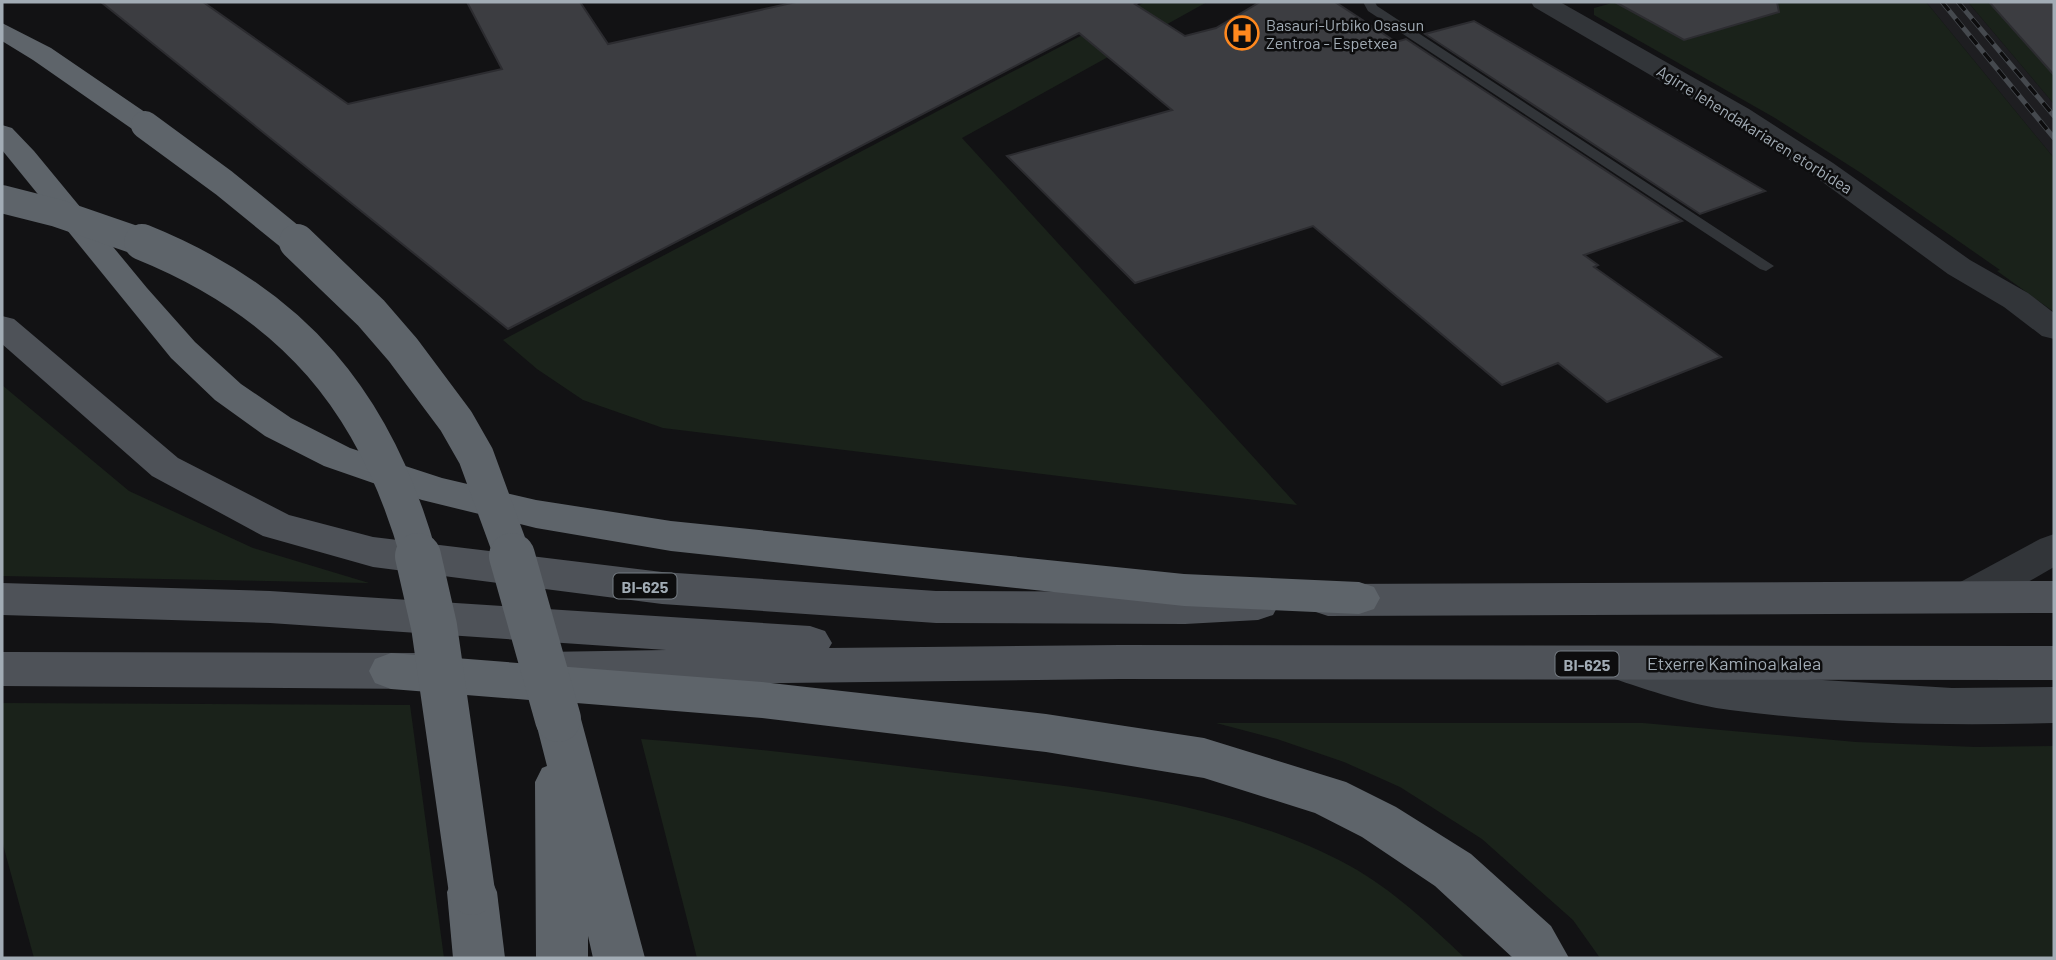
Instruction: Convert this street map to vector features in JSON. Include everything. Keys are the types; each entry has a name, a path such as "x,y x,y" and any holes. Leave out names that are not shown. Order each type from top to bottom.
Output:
{"highway":[{"path":"2,31 42,54 224,180 300,244 404,348 441,400 475,453 515,565 620,958"},
{"path":"2,50 145,125"},
{"path":"2,134 183,350 228,392 278,427 349,461 436,490 536,514 671,536 1184,590 1359,598"},
{"path":"2,199 120,232 180,258 230,284 271,315 305,346 343,390 372,433 412,534 431,606 479,958"},
{"path":"391,671 762,700 1046,733 1204,758 1329,797 1379,822 1453,870 1533,943 1543,958"},
{"path":"558,719 562,958"}],"main road":[{"name":"BI-625","path":"2,326 165,467 277,526 373,552 662,588 936,607 1185,608 1359,598 2054,597"},
{"path":"2,599 270,607 1120,662"},
{"name":"BI-625","path":"2,669 391,671 1120,662"},
{"name":"Etxerre Kaminoa kalea","path":"1120,662 2054,663"}],"street":[{"name":"Agirre lehendakariaren etorbidea","path":"1543,2 1739,115 1823,169 1959,267 2016,300 2054,329"},
{"name":"Agirre lehendakariaren etorbidea","path":"1959,267 1977,287 2021,321 2054,354"},
{"path":"1968,597 2054,549"},
{"path":"1619,664 1728,692 1838,701 1952,706 2054,705"}],"lane":[{"path":"1369,2 1372,8 1766,266"}],"shaded area":[{"path":"1145,2 1207,2 962,138 1297,505 663,428 583,400 537,369 503,340"},
{"path":"1616,2 1685,40 1769,15 1743,2 1926,2 2054,158 2054,312 1997,271 2000,270 1861,173 1775,118 1594,15 1594,8"},
{"path":"1926,2 1968,2 2054,104 2054,158"},
{"path":"1968,2 1989,2 2054,75 2054,104"},
{"path":"2,385 129,491 253,548 369,583 2,576"},
{"path":"2,703 410,705 444,958 34,958 2,841"},
{"path":"1216,723 1643,723 1856,742 1975,747 2054,746 2054,958 1600,958 1573,920 1482,839 1400,787 1344,762 1277,739"},
{"path":"641,739 799,754 1056,785 1208,812 1305,844 1366,875 1424,920 1465,958 697,958"}],"building":[{"path":"101,2 203,2 348,104 502,69 467,2 580,2 608,44 796,2 1139,2 1135,4 1185,36 1216,28 1260,2 1335,2 1396,42 1406,39 1682,221 1584,255 1598,265 1594,267 1721,357 1607,402 1558,363 1502,385 1313,226 1135,283 1007,156 1172,110 1079,33 508,329"},
{"path":"1615,2 1777,2 1779,12 1684,40"},
{"path":"1989,2 2054,2 2054,75"},
{"path":"1474,21 1765,191 1700,214 1425,34"}],"railway":[{"path":"1942,2 2054,138"},
{"path":"1958,2 2054,116"}],"place":[{"name":"Basauri-Urbiko Osasun Zentroa - Espetxea","path":"1242,33"}]}
